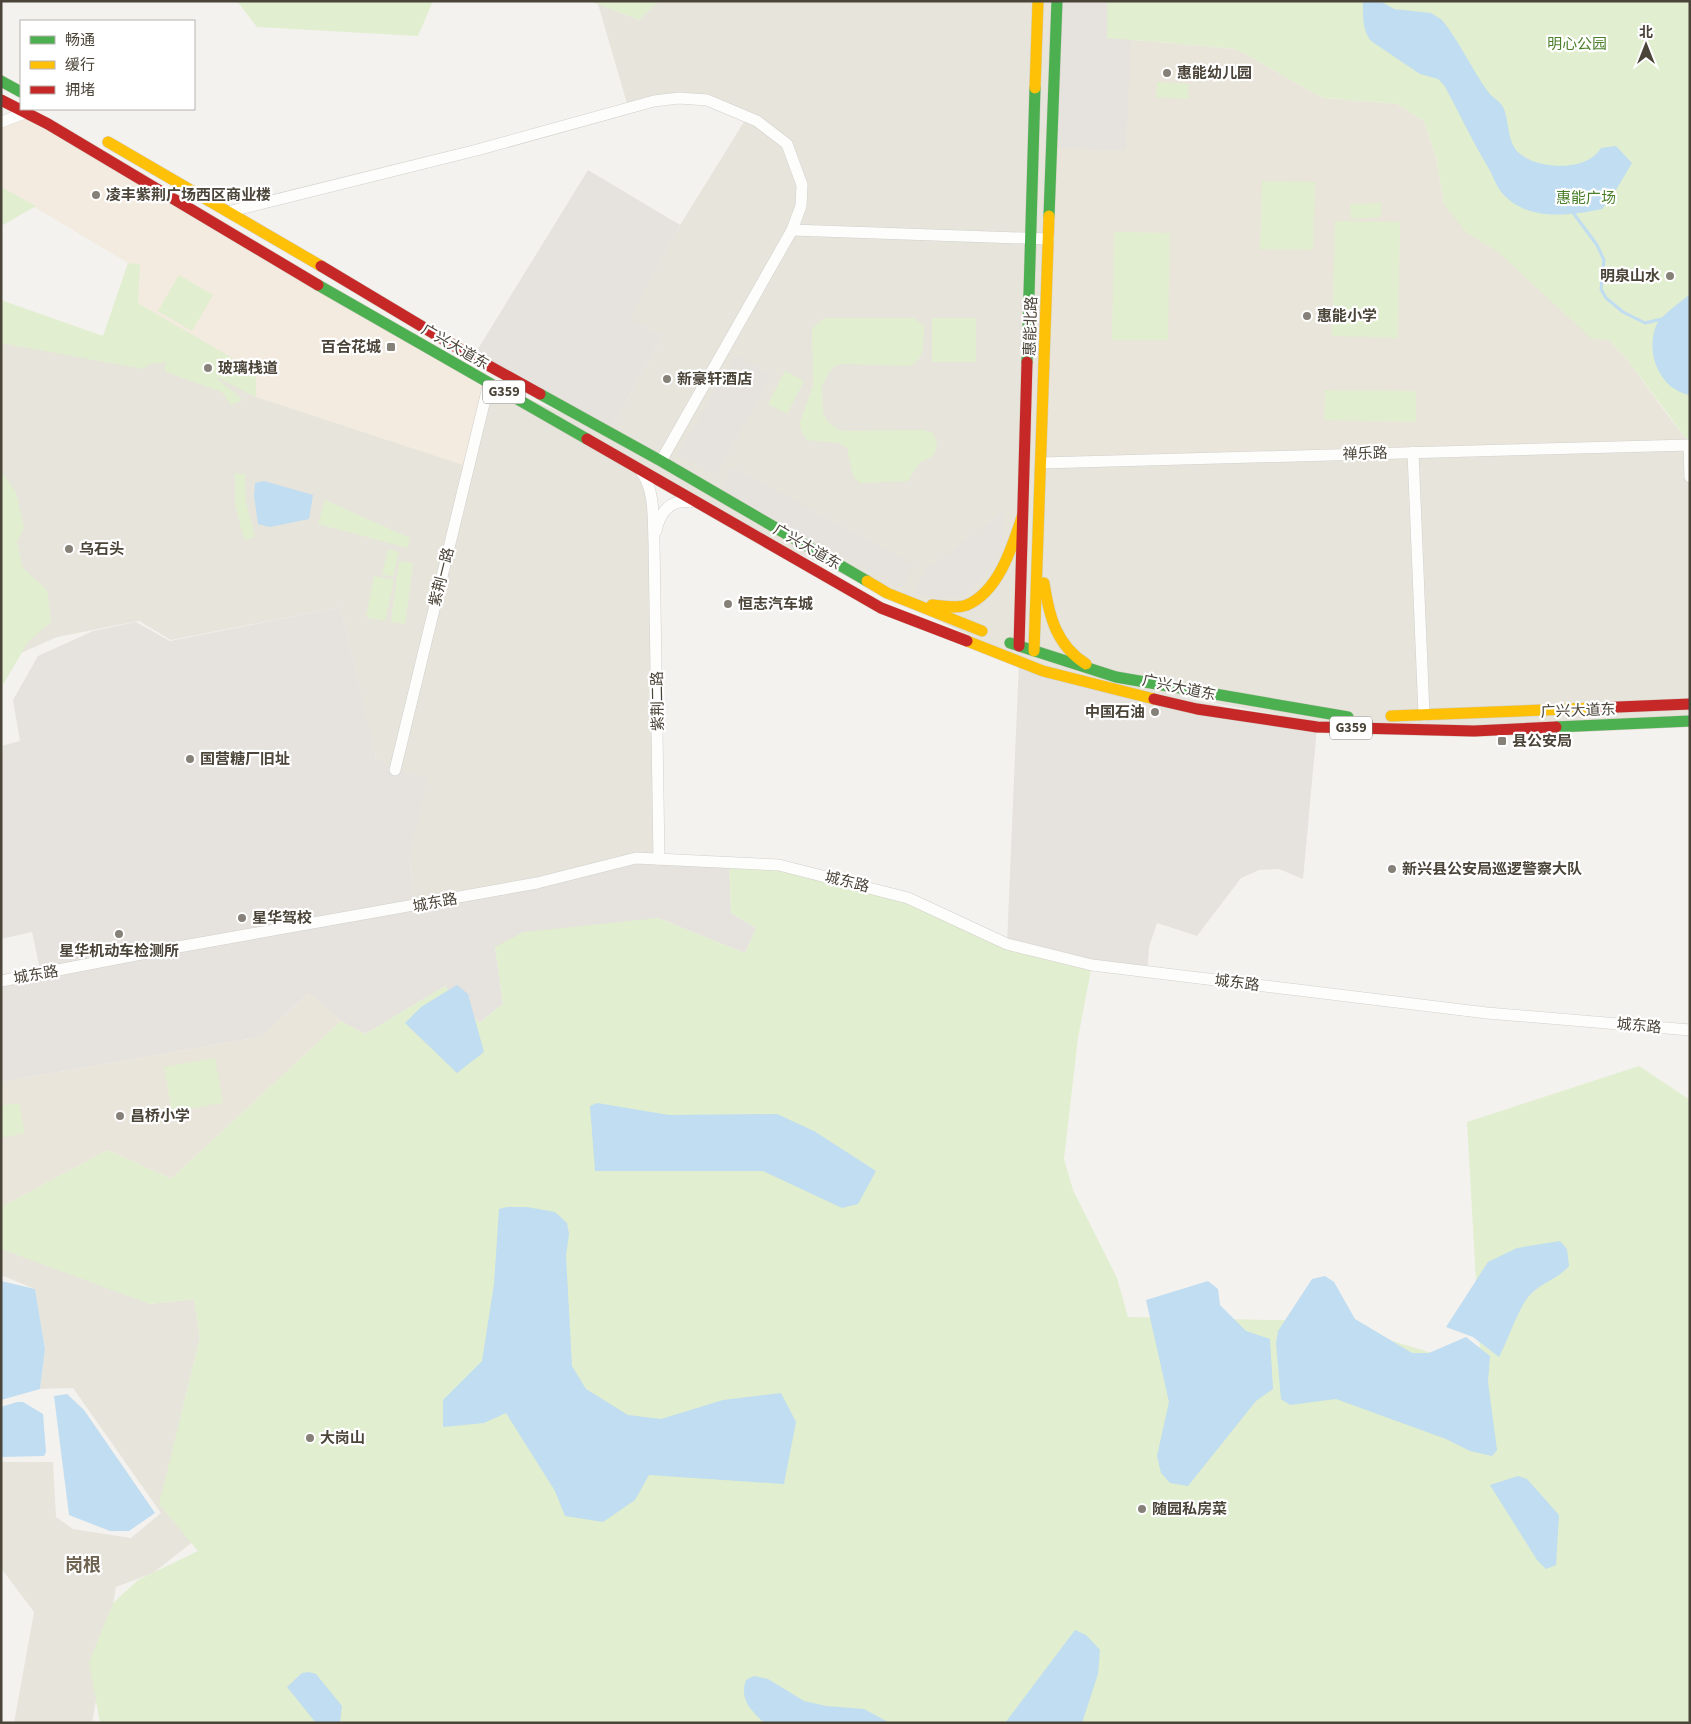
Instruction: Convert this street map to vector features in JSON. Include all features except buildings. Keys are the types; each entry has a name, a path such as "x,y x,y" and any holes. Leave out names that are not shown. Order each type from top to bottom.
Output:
{"main road":[{"name":"惠能北路","path":"1018,646 1038,1"},
{"name":"惠能北路","path":"1034,652 1057,1"},
{"path":"1,81 20,91"},
{"name":"广兴大道东","path":"1,100 195,210 369,316 638,467 881,608 1043,671 1091,685 1197,709 1317,727 1474,731 1690,721"},
{"name":"广兴大道东","path":"100,138 229,211 473,356 661,461 887,593 1034,652 1116,677 1348,718 1690,704"},
{"path":"917,604 951,607 968,604 982,594 997,575 1012,548 1022,517"},
{"path":"1039,530 1047,602 1056,634 1066,648 1083,662 1116,677"}],"street":[{"path":"229,211 477,150 628,107 679,98 707,100 757,121 787,144 802,185 801,206 792,230 661,461"},
{"path":"1,122 25,113"},
{"path":"792,230 1049,239"},
{"name":"紫荆一路","path":"395,770 489,383"},
{"path":"1689,444 1690,477"},
{"name":"禅乐路","path":"1041,463 1689,444"},
{"path":"1413,452 1424,714"},
{"name":"紫荆二路","path":"638,467 648,480 654,542 659,859"},
{"name":"紫荆二路","path":"654,542 658,520 665,508 673,503 683,501 702,504"},
{"name":"城东路","path":"1,981 167,949 537,883 636,858 779,865 908,898 1007,944 1092,965 1486,1013 1690,1030"}],"shaded area":[{"path":"659,1 1057,1 1444,204 1609,340 1690,444 1690,721 1346,728 1043,671 648,481 659,859 416,906 409,859 373,748 341,607 171,640 139,621 57,637 1,662 1,337 199,355 256,397 489,383 609,432 663,336 628,318 680,225 747,117 707,100 628,107 598,4 639,20"},
{"path":"1057,1 1107,1 1107,39 1131,40 1126,150 1052,148"},
{"name":"惠能小学","path":"1123,39 1236,49 1323,98 1397,104 1424,121 1436,157 1444,204 1467,233 1497,251 1592,339 1609,340 1627,359 1689,445 1041,463 1052,148"},
{"path":"25,113 489,383 469,467 256,397 255,372 138,303 140,264 128,263 1,187 1,122"},
{"path":"588,170 680,225 629,318 663,336 609,432 473,357"},
{"path":"735,355 772,375 715,475 678,454"},
{"path":"733,468 914,565 902,588 721,490"},
{"path":"1002,513 1002,550 973,588 960,598 942,598 914,593 928,569"},
{"path":"341,607 376,759 395,770 427,779 409,859 416,906 636,858 729,863 731,913 756,928 745,953 658,918 495,947 503,1004 479,1023 445,986 365,1034 341,1021 309,993 261,1037 1,1082 1,981 41,974 32,932 1,939 1,746 20,741 13,700 38,656 93,631 136,622 170,641"},
{"path":"1019,661 1317,727 1303,879 1279,869 1259,870 1241,878 1197,936 1157,923 1149,947 1147,973 1007,944"},
{"path":"165,735 189,848 157,855 134,742"},
{"path":"113,873 123,918 61,931 51,886"},
{"path":"51,976 54,993 1,1003 1,986"},
{"name":"昌桥小学","path":"309,993 341,1021 171,1179 108,1150 1,1207 1,1082 261,1037"},
{"path":"1,1231 150,1304 194,1299 200,1338 179,1424 209,1529 153,1573 116,1587 92,1723 14,1723 34,1612 1,1568 1,1462 53,1462 56,1517 73,1529 131,1538 161,1513 73,1388 40,1389 45,1349 35,1289 1,1275"}],"green space":[{"path":"237,1 433,1 418,36 257,27"},
{"path":"590,1 659,1 639,20"},
{"name":"惠能广场","path":"1057,1 1690,1 1690,444 1627,359 1609,340 1592,339 1497,251 1467,233 1444,204 1436,157 1424,121 1397,104 1323,98 1236,49 1123,39 1055,37"},
{"path":"1157,82 1189,84 1188,99 1156,97"},
{"path":"1262,181 1315,182 1313,250 1260,249"},
{"path":"1,187 36,206 1,226"},
{"path":"1381,203 1381,217 1351,219 1350,204"},
{"path":"1335,221 1400,222 1398,338 1332,336"},
{"path":"1114,232 1170,233 1168,340 1112,340"},
{"path":"128,263 140,264 138,303 256,372 256,397 214,376 243,400 231,405 222,392 166,372 164,367 167,362 149,364 143,369 1,343 1,300 103,336"},
{"path":"179,275 213,295 192,331 158,311"},
{"path":"824,318 914,318 924,327 923,350 919,359 910,366 843,364 835,366 829,372 822,387 823,413 827,421 839,430 922,430 933,433 937,443 935,452 930,458 920,462 908,481 859,483 853,476 847,448 839,443 807,440 801,430 800,422 813,386 812,329"},
{"path":"932,318 976,318 976,362 932,362"},
{"path":"785,371 804,381 787,414 768,404"},
{"path":"1325,390 1416,391 1416,422 1324,420"},
{"path":"1,471 16,492 24,528 17,542 23,568 47,590 51,622 28,642 1,688"},
{"path":"235,473 245,474 246,502 255,537 244,540 235,503"},
{"path":"325,500 410,538 408,548 318,524"},
{"path":"388,549 399,552 393,577 382,574"},
{"path":"399,561 413,563 405,624 391,622"},
{"path":"374,576 394,580 385,621 366,617"},
{"path":"729,863 779,865 908,898 1007,944 1092,965 1078,1038 1064,1159 1073,1190 1117,1278 1128,1317 1327,1321 1481,1368 1467,1122 1639,1066 1690,1100 1690,1723 100,1723 89,1662 113,1603 138,1580 198,1551 159,1504 200,1338 194,1299 150,1304 1,1249 1,1207 108,1150 171,1179 341,1021 365,1034 445,986 479,1023 503,1004 495,947 523,932 658,918 745,953 756,928 731,913"},
{"path":"215,1058 223,1103 172,1112 164,1067"},
{"path":"19,1103 25,1133 1,1138 1,1106"}],"water":[{"path":"1363,1 1380,1 1394,9 1431,13 1442,20 1455,37 1489,93 1502,105 1512,143 1519,153 1527,159 1550,165 1574,165 1594,156 1601,148 1616,146 1632,163 1613,195 1602,209 1550,214 1524,209 1513,203 1498,188 1444,85 1438,79 1420,74 1371,41 1368,37 1363,17"},
{"path":"1690,294 1690,395 1679,392 1663,378 1654,358 1652,347 1658,322"},
{"path":"264,481 313,495 309,519 270,527 258,524 254,496 255,483"},
{"path":"457,985 468,994 484,1052 457,1073 405,1023 421,1007"},
{"path":"597,1103 669,1115 777,1114 814,1131 876,1171 858,1204 842,1208 763,1171 595,1171 590,1106"},
{"path":"527,1207 555,1212 567,1223 569,1234 566,1256 572,1366 586,1389 628,1415 661,1419 723,1400 781,1393 796,1422 784,1484 649,1475 635,1500 603,1522 565,1516 555,1491 506,1413 484,1423 443,1427 443,1400 482,1361 494,1284 499,1209"},
{"path":"1560,1241 1567,1249 1569,1266 1538,1288 1525,1301 1499,1357 1473,1337 1446,1327 1488,1262 1517,1248"},
{"path":"1325,1276 1334,1282 1355,1319 1412,1353 1429,1353 1466,1337 1490,1356 1488,1382 1497,1450 1492,1456 1470,1451 1446,1439 1336,1399 1290,1405 1281,1399 1276,1343 1278,1331 1312,1279"},
{"path":"1,1281 35,1289 45,1349 40,1389 1,1400"},
{"path":"1208,1281 1218,1289 1220,1305 1246,1331 1270,1339 1273,1389 1256,1401 1188,1486 1170,1483 1161,1473 1157,1456 1169,1402 1146,1300"},
{"path":"67,1394 84,1410 155,1513 129,1531 110,1531 69,1515 54,1396"},
{"path":"23,1402 43,1414 46,1452 44,1456 1,1457 1,1407"},
{"path":"1518,1476 1527,1479 1559,1515 1556,1565 1546,1569 1537,1560 1490,1485"},
{"path":"1075,1630 1086,1635 1100,1650 1098,1674 1082,1723 1005,1723"},
{"path":"302,1673 316,1674 342,1706 340,1723 316,1723 287,1687"},
{"path":"754,1676 768,1679 804,1701 826,1706 864,1709 890,1723 764,1723 751,1709 745,1699 744,1687 746,1680"}],"waterway":[{"path":"1574,214 1597,245 1604,260 1601,289 1606,298 1623,312 1645,323 1662,319"}],"traffic: fast":[{"path":"1049,216 1057,1"},
{"path":"1,81 20,91"},
{"path":"1027,362 1035,88"},
{"path":"318,285 587,439"},
{"path":"540,394 661,461 867,581"},
{"path":"1010,643 1116,677 1348,717"},
{"path":"1556,727 1690,721"}],"traffic: slow":[{"path":"1035,88 1038,1"},
{"path":"108,142 321,266"},
{"path":"1034,651 1049,216"},
{"path":"932,605 949,607 967,605 988,590 1003,567 1022,517"},
{"path":"867,581 887,593 982,631"},
{"path":"1044,583 1048,607 1061,639 1067,648 1086,664"},
{"path":"967,641 1043,671 1154,699"},
{"path":"1391,716 1594,708"}],"traffic: jam":[{"path":"1,100 20,110"},
{"path":"21,110 48,124 318,285"},
{"path":"321,266 473,357 540,394"},
{"path":"1019,646 1027,362"},
{"path":"587,439 881,608 967,641"},
{"path":"1154,699 1197,709 1317,727 1474,731 1556,727"},
{"path":"1594,708 1690,704"}],"place":[{"name":"惠能幼儿园","path":"1167,73"},
{"name":"凌丰紫荆广场西区商业楼","path":"96,195"},
{"name":"明泉山水","path":"1670,276"},
{"name":"惠能小学","path":"1307,316"},
{"name":"百合花城","path":"391,347"},
{"name":"玻璃栈道","path":"208,368"},
{"name":"新豪轩酒店","path":"667,379"},
{"name":"乌石头","path":"69,549"},
{"name":"恒志汽车城","path":"728,604"},
{"name":"中国石油","path":"1155,712"},
{"name":"县公安局","path":"1502,741"},
{"name":"国营糖厂旧址","path":"190,759"},
{"name":"新兴县公安局巡逻警察大队","path":"1392,869"},
{"name":"星华驾校","path":"242,918"},
{"name":"星华机动车检测所","path":"119,934"},
{"name":"昌桥小学","path":"120,1116"},
{"name":"大岗山","path":"310,1438"},
{"name":"随园私房菜","path":"1142,1509"}],"district":[{"name":"岗根","path":"83,1565"}],"park label":[{"name":"明心公园","path":"1577,44"}]}
